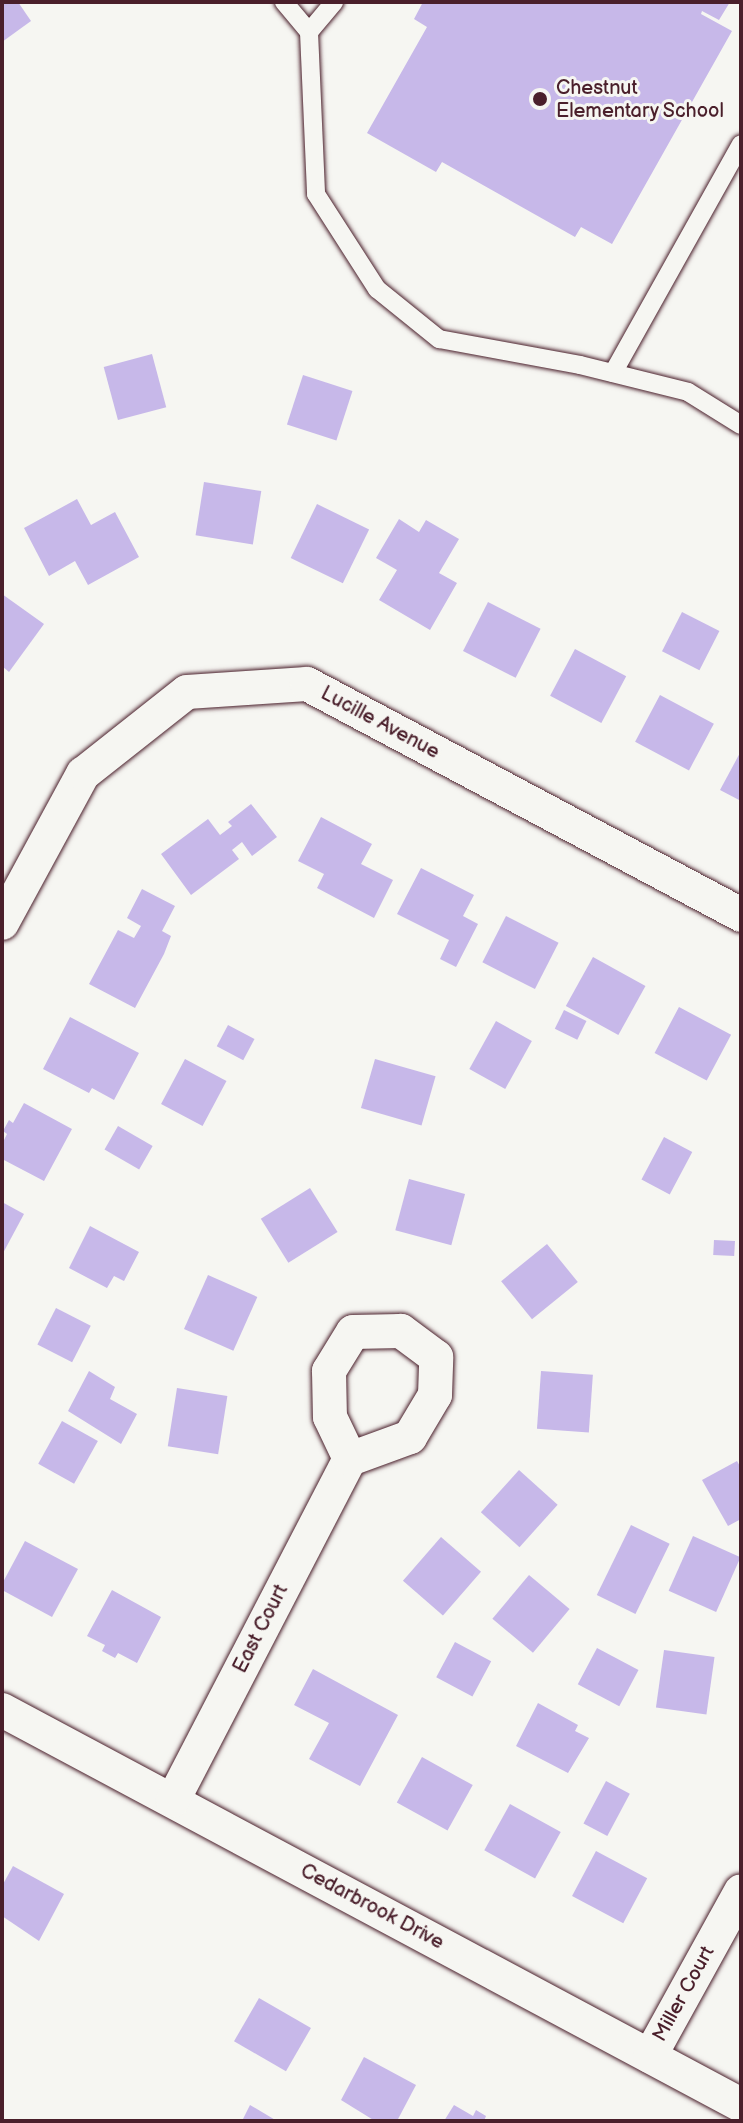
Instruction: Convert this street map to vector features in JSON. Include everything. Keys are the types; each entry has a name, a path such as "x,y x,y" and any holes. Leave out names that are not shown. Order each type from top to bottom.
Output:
{"street":[{"name":"Lucille Avenue","path":"2,923 83,774 187,692 307,684 741,915"},
{"name":"East Court","path":"173,1800 350,1459"},
{"name":"Cedarbrook Drive","path":"2,1710 741,2105"},
{"name":"Miller Court","path":"650,2056 741,1891"}],"lane":[{"path":"284,2 309,32 316,194 377,289 439,339 613,373 688,392 741,425"},
{"path":"309,32 334,2"},
{"path":"613,373 741,144"}],"building":[{"path":"2,2 18,2 31,21 2,42"},
{"name":"Chestnut Elementary School","path":"423,2 730,2 719,20 702,11 701,14 732,31 612,244 581,227 575,237 442,162 436,172 367,133 427,27 414,19"},
{"path":"152,354 166,407 118,420 104,367"},
{"path":"303,375 352,391 336,441 287,424"},
{"path":"204,482 261,491 253,544 196,535"},
{"path":"77,499 91,525 115,512 139,557 88,585 75,561 49,576 24,528"},
{"path":"317,504 369,529 343,583 291,558"},
{"path":"399,519 419,532 426,520 459,539 439,573 457,583 430,630 379,600 397,570 376,558"},
{"path":"2,594 44,624 9,672 2,666"},
{"path":"488,602 541,629 516,678 463,651"},
{"path":"682,612 719,631 699,670 662,651"},
{"path":"575,649 626,676 601,723 550,696"},
{"path":"660,695 714,724 689,770 635,742"},
{"path":"741,751 741,801 720,790"},
{"path":"251,804 277,837 252,856 242,842 232,850 239,859 191,895 161,854 208,819 220,835 232,826 228,822"},
{"path":"321,817 372,844 361,864 393,880 374,918 317,888 324,874 298,861"},
{"path":"421,868 474,895 463,916 478,924 456,967 440,959 449,940 397,914"},
{"path":"142,889 175,906 162,931 171,936 164,954 135,1008 89,984 118,930 134,938 141,926 127,918"},
{"path":"506,916 559,943 535,989 482,962"},
{"path":"593,957 645,986 618,1035 566,1006"},
{"path":"679,1007 731,1035 707,1081 655,1053"},
{"path":"564,1010 586,1021 577,1040 555,1029"},
{"path":"70,1017 139,1053 114,1100 92,1088 89,1093 43,1069"},
{"path":"496,1021 532,1041 505,1089 469,1069"},
{"path":"228,1025 254,1039 243,1060 217,1046"},
{"path":"185,1059 226,1081 203,1126 161,1104"},
{"path":"375,1059 436,1076 422,1125 361,1108"},
{"path":"24,1103 72,1129 44,1181 2,1159 2,1144 7,1134 3,1131 9,1120 13,1123"},
{"path":"118,1126 153,1146 139,1169 104,1149"},
{"path":"664,1137 692,1152 670,1194 641,1179"},
{"path":"409,1179 465,1194 451,1245 395,1230"},
{"path":"310,1188 338,1232 288,1263 261,1219"},
{"path":"2,1202 24,1214 2,1255"},
{"path":"90,1226 139,1252 124,1281 114,1276 107,1288 69,1268"},
{"path":"714,1240 735,1241 734,1256 713,1255"},
{"path":"547,1244 578,1282 532,1319 501,1281"},
{"path":"208,1275 257,1297 233,1351 184,1329"},
{"path":"56,1308 91,1326 72,1362 37,1345"},
{"path":"89,1371 115,1387 110,1399 137,1414 121,1444 68,1411"},
{"path":"541,1371 593,1375 589,1432 537,1429"},
{"path":"177,1388 227,1396 218,1454 168,1446"},
{"path":"62,1421 98,1441 74,1484 38,1464"},
{"path":"737,1461 741,1468 741,1519 728,1526 702,1480"},
{"path":"519,1470 558,1505 520,1547 481,1512"},
{"path":"631,1525 670,1544 635,1614 597,1595"},
{"path":"693,1536 741,1557 716,1612 669,1591"},
{"path":"441,1537 481,1572 443,1616 403,1581"},
{"path":"25,1541 78,1569 52,1617 2,1590 2,1584"},
{"path":"529,1575 570,1609 533,1653 492,1619"},
{"path":"112,1590 161,1617 137,1663 118,1653 115,1658 102,1651 105,1645 87,1636"},
{"path":"455,1642 491,1661 472,1697 436,1677"},
{"path":"597,1648 638,1670 619,1706 578,1684"},
{"path":"664,1650 715,1657 706,1715 656,1707"},
{"path":"313,1669 398,1715 360,1786 309,1759 329,1723 294,1705"},
{"path":"538,1703 578,1725 575,1731 589,1738 568,1773 516,1746"},
{"path":"422,1757 473,1785 448,1831 397,1802"},
{"path":"606,1781 630,1794 607,1836 583,1823"},
{"path":"510,1804 561,1832 535,1878 484,1850"},
{"path":"596,1851 647,1878 623,1923 572,1896"},
{"path":"13,1866 64,1894 39,1941 2,1916 2,1886"},
{"path":"259,1998 311,2028 286,2071 234,2041"},
{"path":"364,2057 416,2085 397,2121 375,2121 341,2100"},
{"path":"250,2105 277,2121 242,2121"},
{"path":"454,2105 473,2116 476,2110 486,2116 484,2121 444,2121"}],"place":[{"name":"Chestnut Elementary School","path":"540,99"}]}
